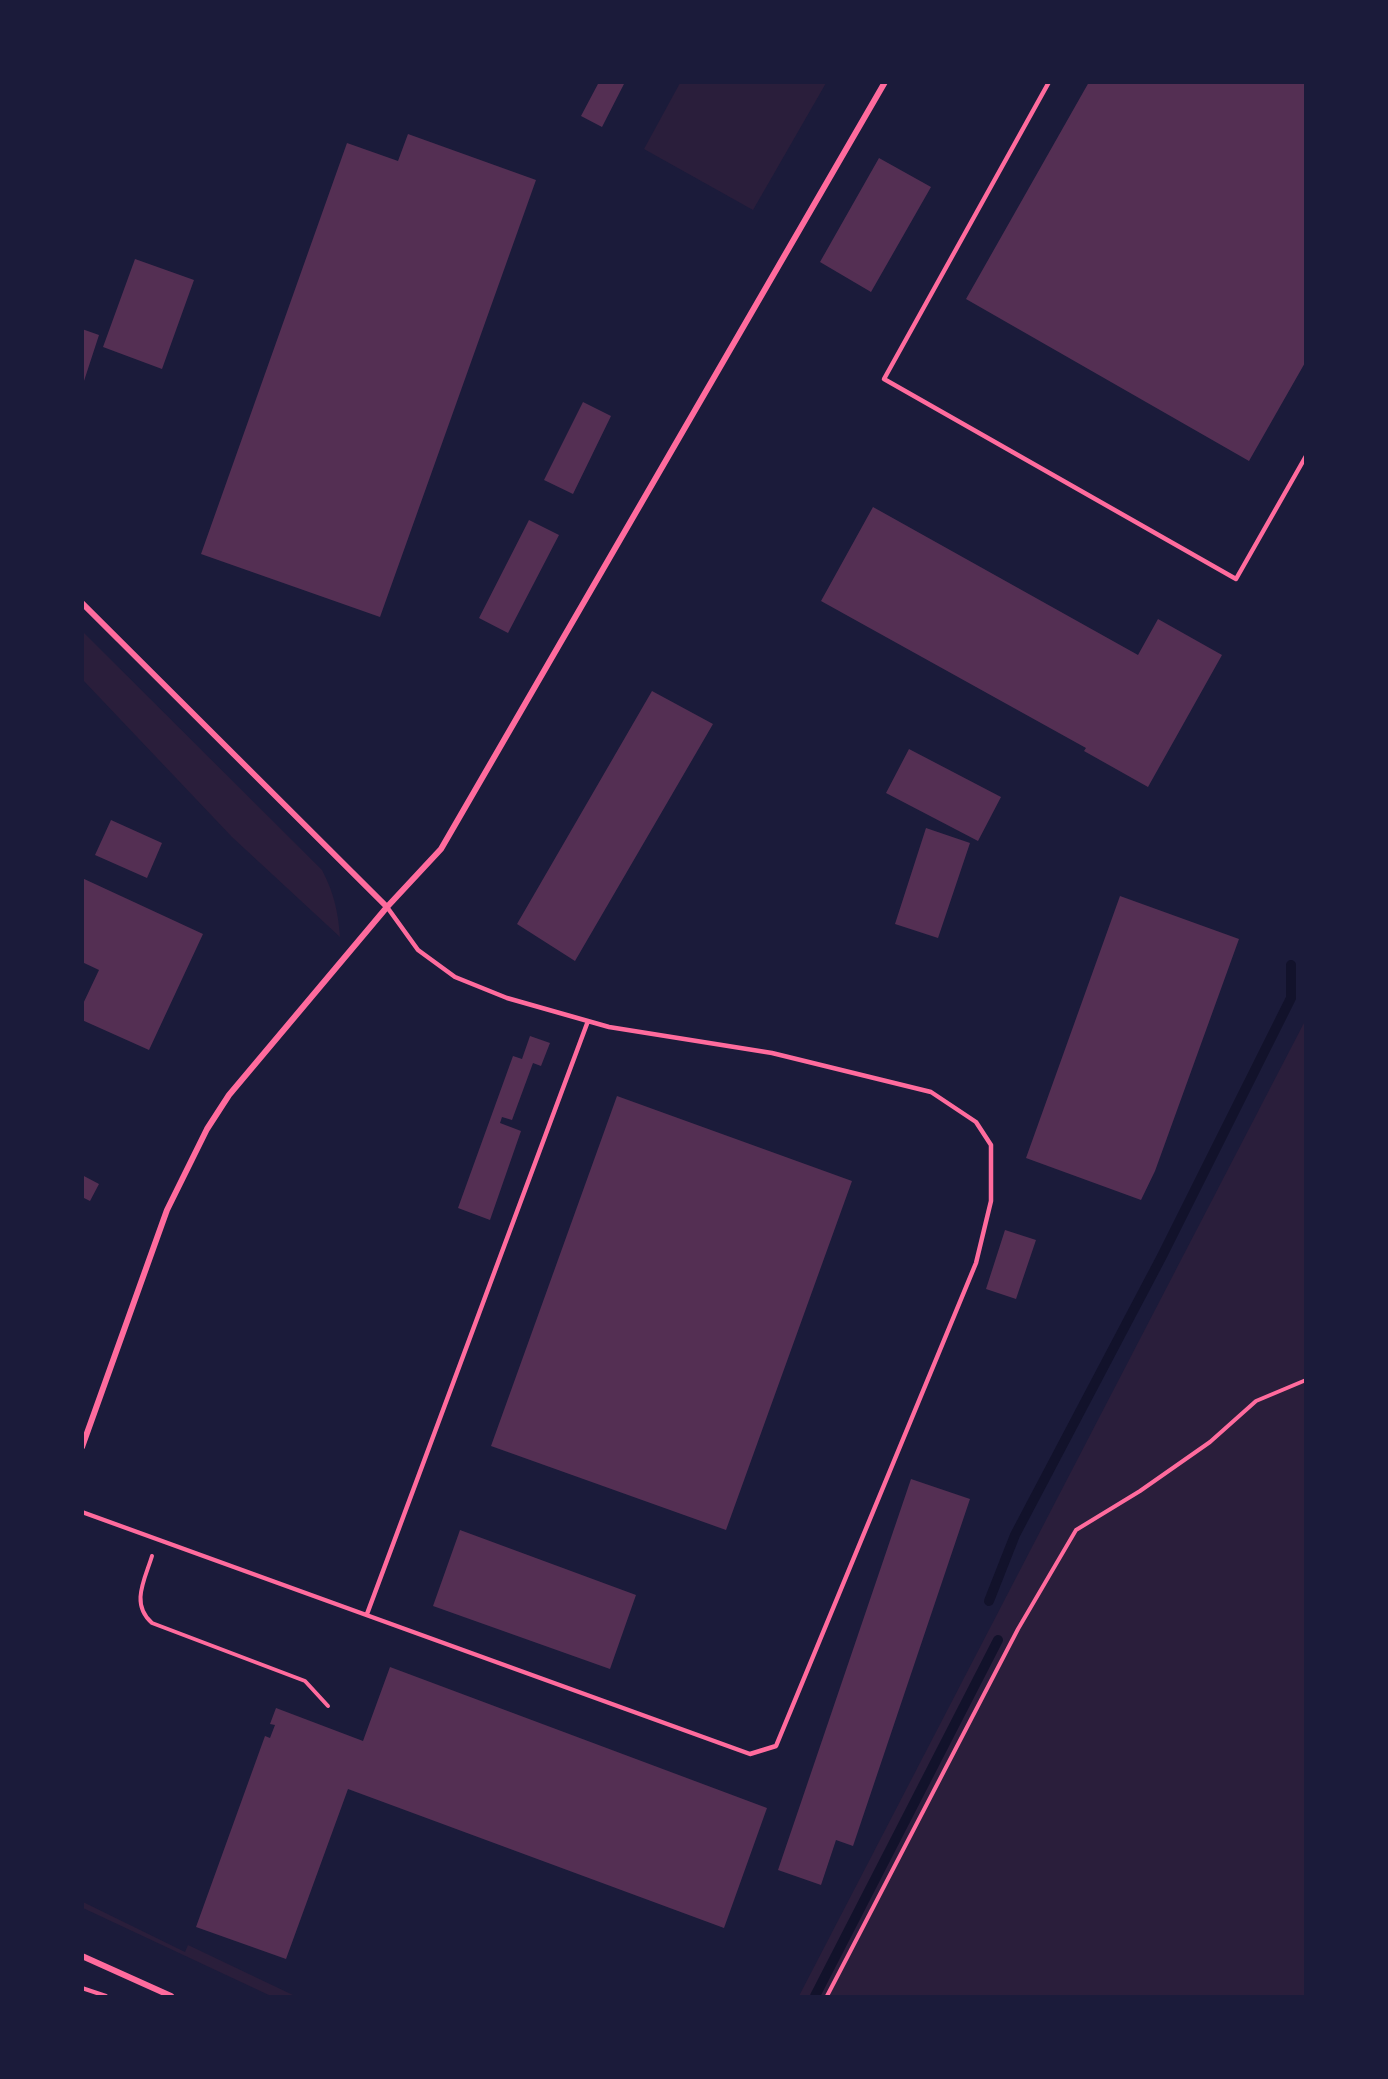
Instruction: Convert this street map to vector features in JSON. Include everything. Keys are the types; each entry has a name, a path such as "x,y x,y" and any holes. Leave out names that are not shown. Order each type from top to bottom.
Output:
{"street":[{"path":"82,1447 167,1210 207,1129 229,1095 387,907 441,849 885,82"},
{"path":"82,603 387,907"},
{"path":"82,1956 171,1996"}],"lane":[{"path":"1049,82 884,378 1236,579 1305,456"},
{"path":"82,1512 750,1754 776,1746 976,1263 991,1202 991,1145 976,1122 931,1092 772,1053 609,1027 507,998 455,977 418,950 387,907"},
{"path":"367,1614 588,1022"},
{"path":"82,1422 91,1424"}],"path":[{"path":"827,1996 1018,1629 1076,1530 1140,1491 1210,1442 1256,1401 1305,1380"},
{"path":"158,1538 139,1595 147,1619 189,1639 305,1681 328,1706"},
{"path":"82,1988 106,1996"}],"shaded area":[{"path":"680,83 826,83 753,210 644,149"},
{"path":"82,631 322,870 335,902 340,937 232,837 83,680"},
{"path":"1305,1021 1305,1996 799,1996"},
{"path":"83,1902 185,1952 188,1945 295,1996 271,1996 83,1908"}],"building":[{"path":"599,82 625,82 602,127 581,116"},
{"path":"1089,82 1306,82 1306,361 1249,461 966,299"},
{"path":"408,134 536,180 380,617 201,554 347,143 398,161"},
{"path":"879,158 931,187 871,292 820,262"},
{"path":"135,259 194,280 162,369 103,347"},
{"path":"82,329 99,335 83,384 82,384"},
{"path":"583,402 611,416 573,494 544,480"},
{"path":"873,507 1138,655 1158,619 1222,655 1148,787 1084,751 1086,748 821,601"},
{"path":"529,520 559,535 508,633 479,618"},
{"path":"652,691 713,724 575,961 517,924"},
{"path":"909,749 1001,797 978,841 886,793"},
{"path":"111,820 162,843 147,878 95,855"},
{"path":"926,828 970,843 938,938 895,924"},
{"path":"82,878 203,934 149,1050 82,1020 82,1006 99,970 82,962"},
{"path":"1120,896 1239,939 1155,1171 1141,1200 1026,1158"},
{"path":"530,1036 550,1043 541,1066 533,1063 512,1120 502,1117 500,1123 521,1131 490,1220 458,1208 513,1056 522,1059"},
{"path":"617,1096 852,1181 726,1530 491,1446"},
{"path":"82,1175 99,1184 90,1201 82,1197"},
{"path":"1005,1230 1036,1240 1016,1299 986,1289"},
{"path":"911,1479 970,1499 853,1846 836,1840 821,1885 778,1870"},
{"path":"460,1530 636,1595 610,1669 433,1606"},
{"path":"390,1667 767,1808 724,1928 348,1789 286,1959 196,1927 265,1736 270,1738 275,1725 270,1724 276,1708 363,1741"}],"waterway":[{"path":"989,1601 1015,1535 1162,1256 1291,998 1291,965"},
{"path":"815,1996 998,1640"}]}
